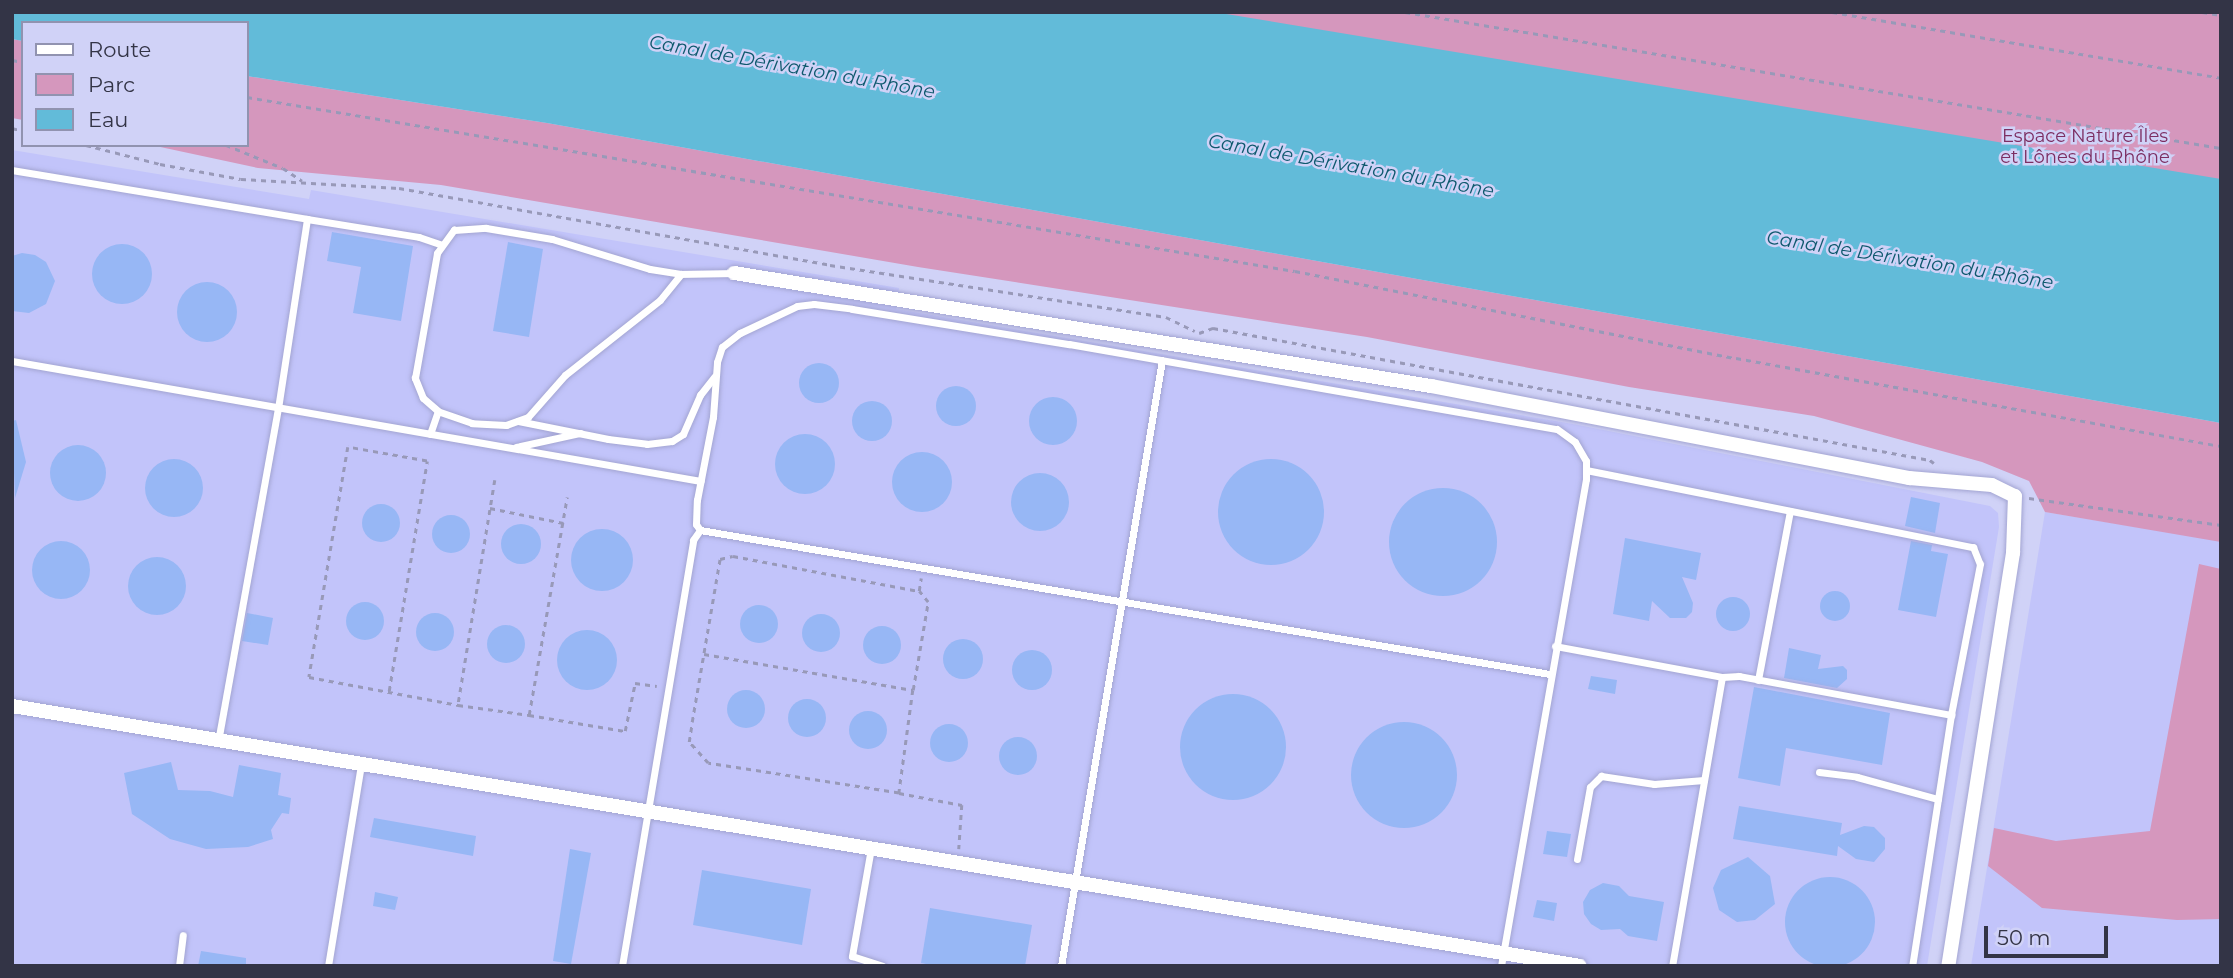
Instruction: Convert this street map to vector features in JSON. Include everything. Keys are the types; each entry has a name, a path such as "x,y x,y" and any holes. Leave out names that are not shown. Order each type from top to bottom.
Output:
{"street":[{"path":"734,273 1431,386 1909,478 1992,485 2015,496 2013,553 1948,966"},
{"path":"12,706 871,847 1502,960 1580,966"}],"lane":[{"path":"12,170 419,237 442,245"},
{"path":"218,741 278,408 307,219"},
{"path":"681,275 660,300 565,375 528,417 506,425 472,423 438,411 423,398 415,378 437,253 454,230 486,228 552,239 606,253 650,269 681,275 734,273"},
{"path":"1502,960 1586,470 1586,461 1575,442 1558,429 1162,360 814,304 797,306 729,339 722,347 715,375 713,417 701,481 696,524 700,530 1550,674"},
{"path":"1061,966 1162,360"},
{"path":"12,361 701,481"},
{"path":"516,421 647,444 672,442 683,435 700,394 715,375"},
{"path":"430,435 438,411"},
{"path":"509,448 582,433"},
{"path":"1586,470 1973,547 1979,564 1951,715 1912,966"},
{"path":"1758,680 1790,511"},
{"path":"622,966 693,540 700,530"},
{"path":"1555,646 1951,715"},
{"path":"1672,966 1722,677"},
{"path":"328,966 361,765"},
{"path":"1819,772 1857,777 1938,799"},
{"path":"1577,859 1590,787 1601,776 1654,784 1704,780"},
{"path":"871,847 852,956 882,966"},
{"path":"178,966 183,936"}],"path":[{"path":"1405,12 2221,148"},
{"path":"1832,12 2221,78"},
{"path":"2202,12 2221,15"},
{"path":"248,97 1295,271 1736,358 2010,405 2221,446"},
{"path":"94,147 160,164 241,179 399,188 830,265 1166,317 1210,338"},
{"path":"231,147 283,168 305,182"},
{"path":"1198,333 1213,328 1930,460 1952,480"},
{"path":"389,691 427,461 348,447 309,677 458,705 625,731 635,683 668,688"},
{"path":"458,705 495,480"},
{"path":"2015,496 2221,525"},
{"path":"529,715 567,497"},
{"path":"490,508 562,523"},
{"path":"899,793 928,602 919,591 733,556 720,559 689,742 708,763 962,805 958,862"},
{"path":"919,591 922,568"},
{"path":"704,654 913,690"}],"shaded area":[{"path":"12,150 309,199 311,190 899,288 896,309 1573,424 1990,506 1998,513 1999,527 1927,966 12,966"},
{"path":"2045,512 2221,541 2221,966 1971,966"}],"green space":[{"name":"Espace Nature Îles et Lônes du Rhône","path":"477,12 2221,12 2221,308"},
{"path":"12,39 21,41 21,120 12,118"},
{"path":"248,76 547,123 2221,423 2221,542 2045,512 2029,481 1982,462 1814,416 1629,387 1367,337 918,267 441,185 258,168 160,147 248,147"},
{"path":"2199,564 2221,569 2221,919 2177,920 2042,908 1988,866 1994,828 2056,841 2150,831"}],"water":[{"name":"Canal de Dérivation du Rhône","path":"12,12 1214,12 2221,179 2221,423 547,123 248,76 248,21 21,21 21,41 12,39"}],"building":[{"path":"332,232 413,246 401,321 353,313 361,267 327,261"},
{"path":"508,242 543,249 529,337 493,331"},
{"path":"116,244 128,244 147,257 152,274 150,286 139,299 128,304 116,304 97,291 92,280 92,268 105,249"},
{"path":"22,253 35,255 46,262 55,281 46,304 29,313 12,311 12,256"},
{"path":"207,282 224,287 232,295 237,312 232,329 224,337 207,342 190,337 182,329 177,312 182,295 190,287"},
{"path":"819,363 833,369 839,383 833,397 819,403 805,397 799,383 805,369"},
{"path":"956,386 970,392 976,406 970,420 956,426 942,420 936,406 942,392"},
{"path":"1053,397 1070,404 1077,421 1070,438 1053,445 1036,438 1029,421 1036,404"},
{"path":"872,401 886,407 892,421 886,435 872,441 858,435 852,421 858,407"},
{"path":"16,420 26,462 15,498 12,421"},
{"path":"805,434 826,443 835,464 826,485 805,494 784,485 775,464 784,443"},
{"path":"72,445 84,445 94,449 102,457 106,473 102,489 94,497 84,501 72,501 62,497 54,489 50,479 50,467 54,457 62,449"},
{"path":"922,452 943,461 952,482 943,503 922,512 901,503 892,482 901,461"},
{"path":"174,459 185,461 198,472 203,488 201,499 190,512 174,517 163,515 150,504 145,488 147,477 158,464"},
{"path":"1271,459 1291,463 1309,474 1320,492 1324,512 1320,532 1309,550 1291,561 1271,565 1251,561 1233,550 1222,532 1218,512 1222,492 1233,474 1251,463"},
{"path":"1034,473 1046,473 1061,481 1069,496 1069,508 1061,523 1046,531 1034,531 1019,523 1011,508 1011,496 1019,481"},
{"path":"1443,488 1464,492 1481,504 1493,521 1497,542 1493,563 1481,580 1464,592 1443,596 1422,592 1405,580 1393,563 1389,542 1393,521 1405,504 1422,492"},
{"path":"1911,497 1940,503 1935,533 1905,526"},
{"path":"381,504 394,510 400,523 394,536 381,542 368,536 362,523 368,510"},
{"path":"451,515 464,521 470,534 464,547 451,553 438,547 432,534 438,521"},
{"path":"521,524 535,530 541,544 535,558 521,564 507,558 501,544 507,530"},
{"path":"602,529 624,538 633,560 624,582 602,591 580,582 571,560 580,538"},
{"path":"1625,538 1701,553 1696,580 1682,577 1693,603 1692,612 1686,618 1670,618 1652,601 1649,621 1613,614"},
{"path":"55,541 67,541 82,549 90,564 90,576 82,591 67,599 55,599 40,591 32,576 32,564 40,549"},
{"path":"1911,541 1932,545 1931,551 1948,554 1936,617 1898,610"},
{"path":"157,557 178,565 186,586 178,607 157,615 136,607 128,586 136,565"},
{"path":"1835,591 1846,595 1850,606 1846,617 1835,621 1824,617 1820,606 1824,595"},
{"path":"1733,597 1745,602 1750,614 1745,626 1733,631 1721,626 1716,614 1721,602"},
{"path":"365,602 378,608 384,621 378,634 365,640 352,634 346,621 352,608"},
{"path":"759,605 772,611 778,624 772,637 759,643 746,637 740,624 746,611"},
{"path":"247,613 273,618 268,645 242,641"},
{"path":"435,613 449,618 454,632 449,646 435,651 421,646 416,632 421,618"},
{"path":"821,614 835,619 840,633 835,647 821,652 807,647 802,633 807,619"},
{"path":"506,625 520,630 525,644 520,658 506,663 492,658 487,644 492,630"},
{"path":"882,626 896,631 901,645 896,659 882,664 868,659 863,645 868,631"},
{"path":"581,630 593,630 609,638 615,648 615,672 609,682 593,690 581,690 565,682 557,666 557,654 565,638"},
{"path":"963,639 977,645 983,659 977,673 963,679 949,673 943,659 949,645"},
{"path":"1789,648 1821,655 1818,669 1843,666 1847,670 1847,679 1837,688 1784,678"},
{"path":"1032,650 1046,656 1052,670 1046,684 1032,690 1018,684 1012,670 1018,656"},
{"path":"1591,676 1617,680 1615,694 1588,689"},
{"path":"1754,687 1890,713 1882,765 1786,748 1780,786 1738,778"},
{"path":"746,690 759,696 765,709 759,722 746,728 733,722 727,709 733,696"},
{"path":"1233,694 1253,698 1270,710 1282,727 1286,747 1282,767 1270,784 1253,796 1233,800 1213,796 1196,784 1184,767 1180,747 1184,727 1196,710 1213,698"},
{"path":"807,699 820,705 826,718 820,731 807,737 794,731 788,718 794,705"},
{"path":"868,711 881,717 887,730 881,743 868,749 855,743 849,730 855,717"},
{"path":"1404,722 1424,726 1441,738 1453,755 1457,775 1453,795 1441,812 1424,824 1404,828 1384,824 1367,812 1355,795 1351,775 1355,755 1367,738 1384,726"},
{"path":"949,724 963,729 968,743 963,757 949,762 935,757 930,743 935,729"},
{"path":"1018,737 1032,742 1037,756 1032,770 1018,775 1004,770 999,756 1004,742"},
{"path":"171,762 178,790 210,791 233,797 239,765 281,773 278,795 291,798 289,814 282,813 271,830 273,839 248,847 206,849 170,839 132,814 124,773"},
{"path":"1739,806 1842,823 1840,835 1864,826 1874,827 1885,838 1885,849 1874,862 1856,859 1838,846 1837,856 1733,839"},
{"path":"374,818 476,836 473,856 370,837"},
{"path":"1547,831 1571,834 1567,857 1543,854"},
{"path":"570,849 591,853 571,964 553,961"},
{"path":"1748,857 1770,876 1775,904 1755,920 1737,922 1719,910 1713,888 1721,870"},
{"path":"702,870 811,889 802,945 693,925"},
{"path":"1830,877 1847,880 1862,890 1872,905 1875,922 1872,939 1862,954 1847,964 1830,967 1813,964 1798,954 1788,939 1785,922 1788,905 1798,890 1813,880"},
{"path":"1603,883 1619,886 1629,896 1664,902 1657,941 1628,936 1620,929 1601,930 1591,924 1584,914 1583,902 1590,890"},
{"path":"375,892 398,897 395,910 373,906"},
{"path":"1537,900 1557,903 1554,921 1533,917"},
{"path":"930,908 1032,925 1025,966 936,966 921,963"},
{"path":"201,951 246,958 246,966 198,966"}]}
